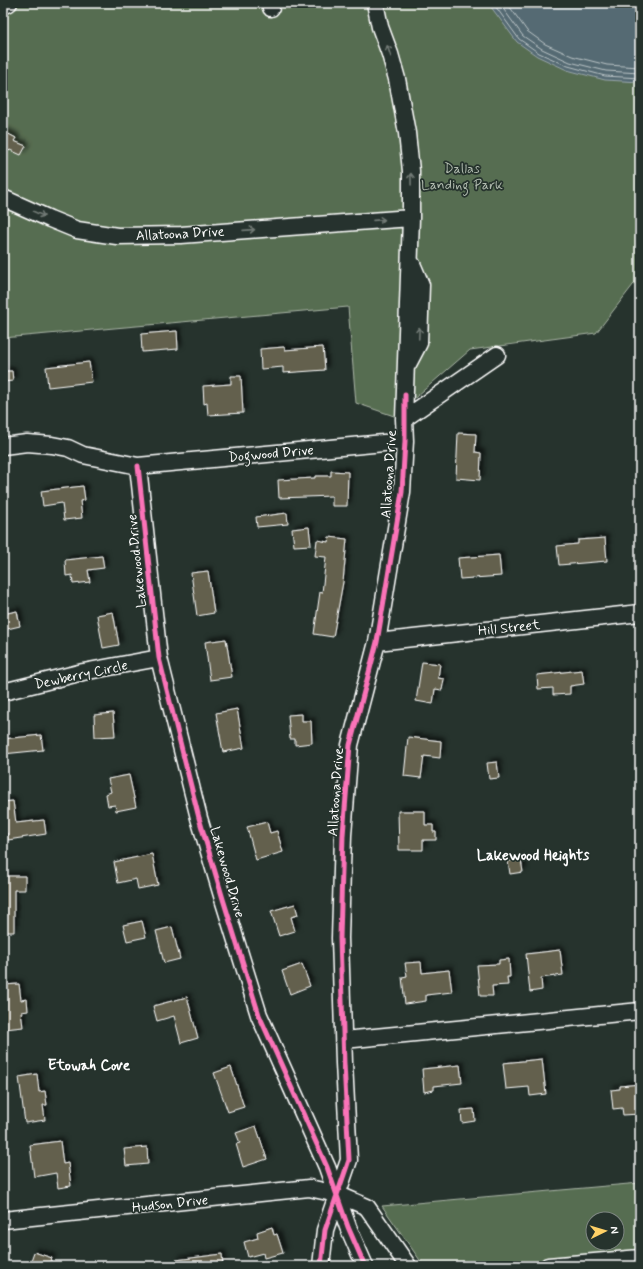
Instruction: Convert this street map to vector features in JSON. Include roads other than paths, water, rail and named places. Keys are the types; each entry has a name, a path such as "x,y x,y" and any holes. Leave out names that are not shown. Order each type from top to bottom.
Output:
{"street":[{"path":"3,6 9,3"},
{"name":"Allatoona Drive","path":"321,1266 325,1230 349,1160 340,938 343,835 350,745 377,642 402,492 405,440 404,419 406,369 419,343 421,285 410,259 411,171 407,133 395,71 380,27 375,3"},
{"name":"Allatoona Drive","path":"3,198 77,230 117,236 181,235 411,218"},
{"path":"404,419 497,355"},
{"name":"Dogwood Drive","path":"138,466 405,440"},
{"path":"3,446 27,443 52,445 68,448 83,455 138,466"},
{"name":"Lakewood Drive","path":"138,466 159,658 199,818 259,1015 327,1166 338,1194 348,1227 364,1266"},
{"name":"Hill Street","path":"377,642 640,613"},
{"name":"Dewberry Circle","path":"3,692 83,672 159,658"},
{"path":"344,1040 640,1011"},
{"name":"Hudson Drive","path":"3,1220 309,1188 338,1194 367,1207 408,1266"},
{"path":"548,1266 640,1258"}],"water":[{"path":"488,3 640,3 640,82 605,80 567,70 537,56 517,42"}],"district":[{"name":"Lakewood Heights","path":"533,855"},
{"name":"Etowah Cove","path":"89,1065"}],"park label":[{"name":"Dallas Landing Park","path":"462,176"}]}
